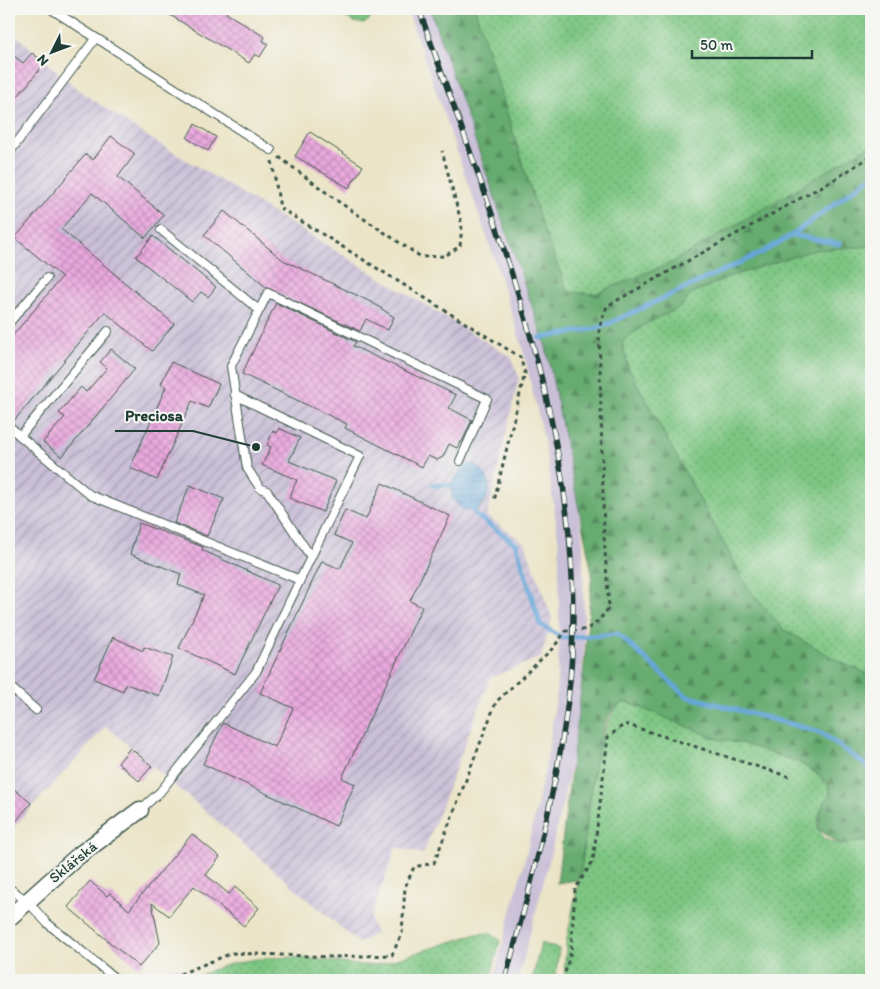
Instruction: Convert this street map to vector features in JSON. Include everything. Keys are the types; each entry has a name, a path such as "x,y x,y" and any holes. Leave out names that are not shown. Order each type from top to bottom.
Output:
{"street":[{"name":"Sklářská","path":"9,918 78,856 140,810"}],"lane":[{"path":"51,9 95,39 271,150"},
{"path":"9,153 12,144 95,39"},
{"path":"161,230 259,310"},
{"path":"9,323 47,278"},
{"path":"311,557 268,491 260,488 247,468 231,366 268,292 487,399 460,460"},
{"path":"20,436 108,331"},
{"path":"140,810 160,792 256,672 360,456 236,395"},
{"path":"9,426 90,495 300,580"},
{"path":"9,686 36,710"},
{"path":"9,888 27,901 47,923 117,980"}],"path":[{"path":"271,150 339,202 420,257 445,256 460,246 462,225 442,151"},
{"path":"271,150 280,208 520,357 525,373 494,501"},
{"path":"165,980 232,953 332,957 392,955 402,933 404,886 414,867 434,863 496,702 553,648 566,631 583,632 597,623 609,608 604,536 599,328 607,306 835,179 871,156"},
{"path":"563,980 571,951 575,888 593,861 608,737 625,724 790,777"}],"shaded area":[{"path":"407,9 432,9 546,343 577,497 583,543 584,648 580,700 570,770 518,980 493,980 526,855 546,765 556,698 559,647 559,545 546,450 523,349 492,252"},
{"path":"9,29 77,89 140,132 511,357 519,377 487,516 525,543 552,618 541,657 490,678 423,854 396,847 370,919 376,933 359,943 106,726 9,832"}],"green space":[{"path":"331,9 376,9 371,18 364,24 354,22"},
{"path":"430,9 475,9 541,223 568,292 595,294 673,262 871,145 871,246 814,250 728,277 691,294 681,307 647,323 622,342 628,367 749,590 784,630 842,663 871,675 871,840 841,845 818,829 821,809 830,793 829,786 818,774 798,762 741,743 717,739 627,702 616,706 608,717 602,735 592,780 582,863 578,880 557,883 584,666 592,573 546,347"},
{"path":"475,9 871,9 871,145 673,262 595,294 568,292 553,260"},
{"path":"871,246 871,675 842,663 784,630 749,590 628,367 622,342 647,323 681,307 691,294 728,277 814,250"},
{"path":"627,702 717,739 741,743 798,762 818,774 829,786 830,794 821,809 818,820 818,829 825,839 841,845 871,840 871,980 564,980 566,944 582,863 596,755 609,720 617,706"},
{"path":"491,933 500,941 490,980 191,980 224,966 258,959 293,958 361,965 381,964 476,934"},
{"path":"541,943 559,949 555,980 532,980"}],"water":[{"path":"467,464 475,464 488,480 489,491 487,497 478,509 464,510 453,499 451,493 453,482"}],"building":[{"path":"160,9 229,9 226,13 265,37 263,41 268,44 260,57 255,54 249,63"},
{"path":"9,52 23,63 32,53 45,63 9,107"},
{"path":"195,124 216,137 208,151 187,138"},
{"path":"310,132 363,166 349,188 295,156"},
{"path":"111,136 135,154 118,177 164,215 145,238 92,193 61,229 174,324 152,351 105,312 13,422 9,421 9,340 62,277 15,238 86,154 93,160"},
{"path":"224,211 283,260 373,303 394,317 388,330 366,319 360,331 267,288 204,235"},
{"path":"153,236 216,287 208,297 201,292 192,302 136,257"},
{"path":"276,303 356,342 353,346 456,395 449,408 472,420 462,442 460,442 457,448 449,444 443,457 437,460 428,456 422,467 345,428 347,424 242,374"},
{"path":"111,349 135,369 62,457 43,442 65,417 59,413 81,387 86,392 107,368 100,362"},
{"path":"171,362 219,384 208,408 192,401 157,480 130,468 166,387 161,384"},
{"path":"279,428 300,438 289,461 336,481 323,512 289,498 297,480 262,465 271,447 267,445 273,431 277,433"},
{"path":"382,483 450,516 410,601 422,607 342,778 355,784 336,826 203,764 223,723 275,747 293,708 260,693 322,561 340,569 352,543 334,535 345,510 366,519"},
{"path":"190,485 224,499 207,536 174,523"},
{"path":"139,523 203,547 202,550 278,585 235,674 179,648 204,595 178,585 181,574 130,554"},
{"path":"113,637 143,651 144,647 173,657 159,696 126,684 123,691 94,679"},
{"path":"130,748 152,766 139,781 118,763"},
{"path":"9,785 31,803 9,830"},
{"path":"192,834 220,857 206,875 229,894 235,887 259,908 244,926 194,886 169,916 152,903 160,943 139,967 68,907 90,881 107,896 110,893 129,910"}],"waterway":[{"path":"540,338 599,328 761,253 792,235 871,177"},
{"path":"792,235 840,244"},
{"path":"433,485 458,485"},
{"path":"468,504 476,515 516,544 540,624 562,638 618,634 686,696 820,732 871,769"}],"railway":[{"path":"419,9 508,262 534,348 554,434 568,522 573,610 568,700 557,771 533,876 505,980"}],"place":[{"name":"Preciosa","path":"256,447"}]}
